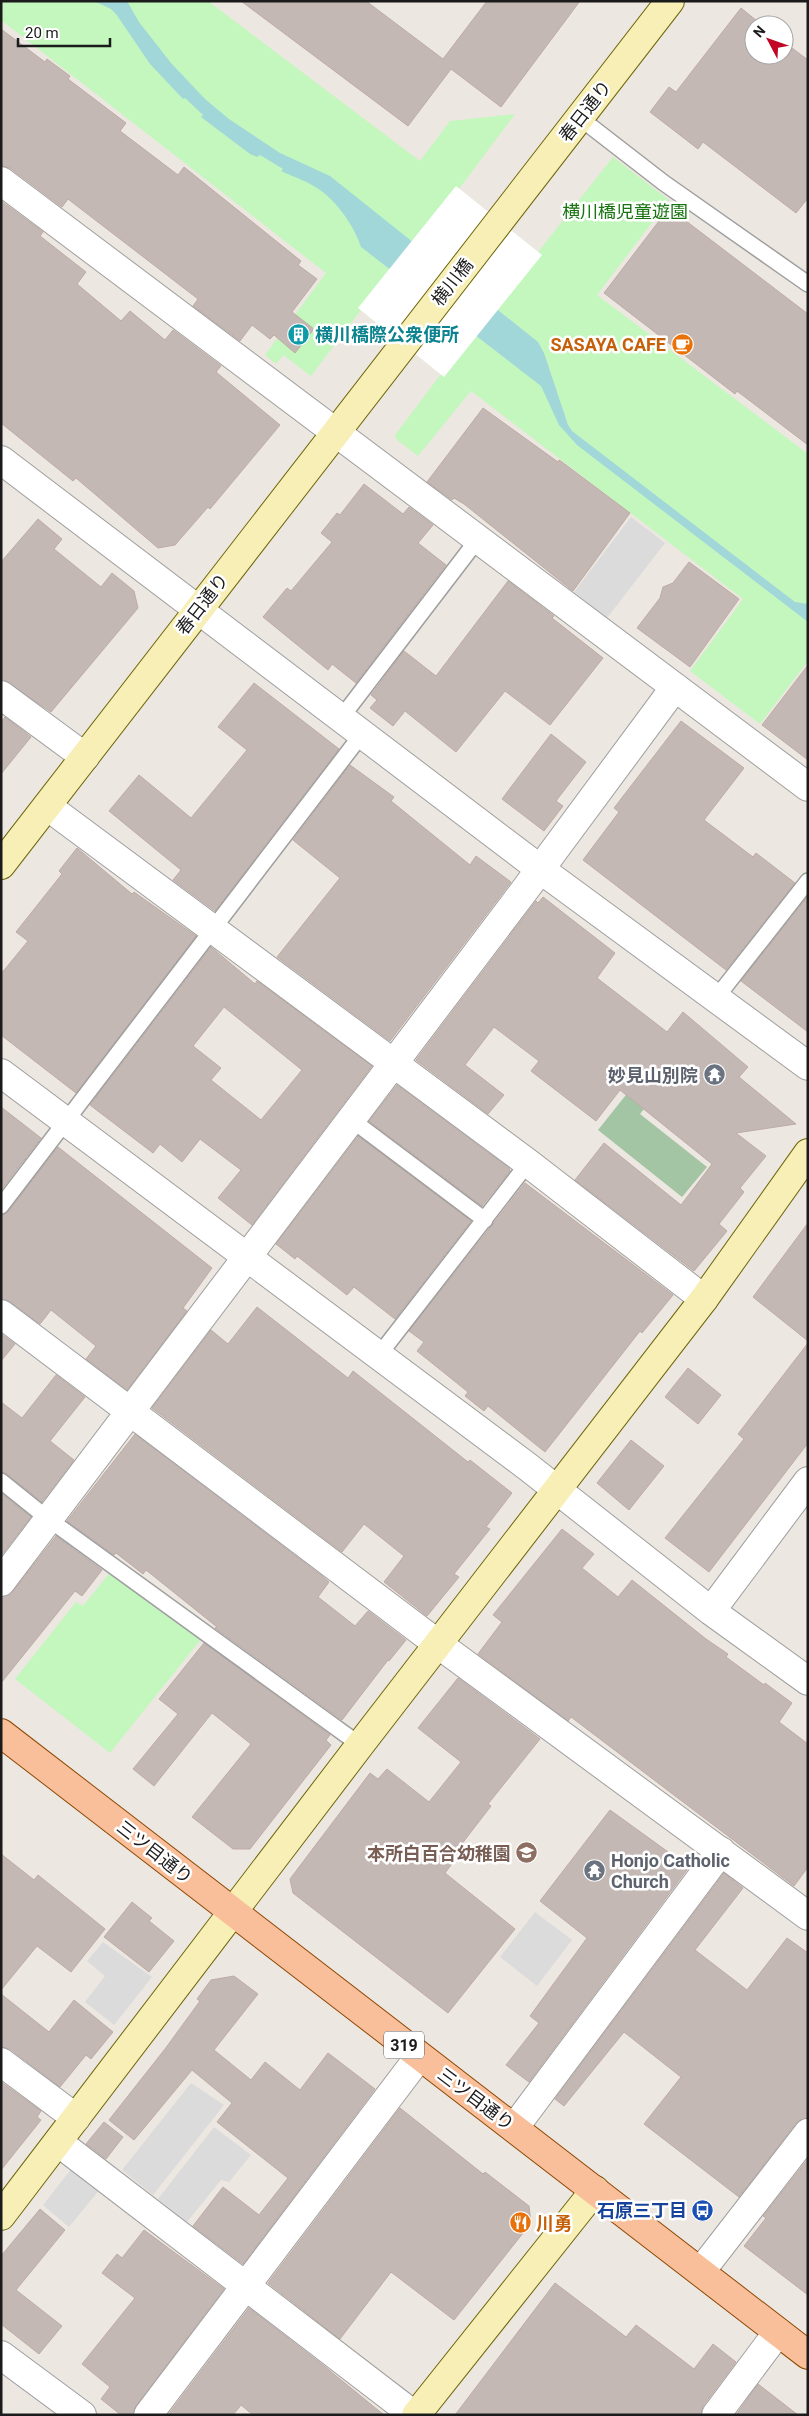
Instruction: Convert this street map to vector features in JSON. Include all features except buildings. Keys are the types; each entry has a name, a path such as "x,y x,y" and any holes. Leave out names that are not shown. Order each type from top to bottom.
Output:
{"main road":[{"name":"三ツ目通り","path":"1,1733 418,2057 702,2271 808,2355"}],"street":[{"name":"春日通り","path":"500,221 670,1"},
{"path":"1,181 334,433 808,787"},
{"name":"横川橋","path":"403,344 500,221"},
{"name":"春日通り","path":"1,865 403,344"},
{"path":"1,460 540,870 808,1066"},
{"path":"1,1582 47,1518 352,1120 393,1062 540,870 674,687"},
{"path":"1,695 85,758"},
{"path":"47,806 528,1163 704,1299"},
{"path":"1,1073 65,1119 557,1489 711,1610 808,1681"},
{"path":"5,2202 58,2142 360,1745 704,1299 808,1153"},
{"path":"1,1314 438,1644 808,1916"},
{"path":"711,1610 807,1483"},
{"path":"514,2128 722,1851"},
{"path":"148,2415 418,2057"},
{"path":"1,2062 76,2118"},
{"path":"702,2271 808,2133"},
{"path":"58,2142 415,2415 594,2190"},
{"path":"716,2415 778,2332"},
{"path":"1,2355 82,2415"}],"lane":[{"path":"580,118 664,183 808,284"},
{"path":"1,1206 65,1119 212,928 478,539"},
{"path":"716,998 808,881"},
{"path":"352,1120 485,1220"},
{"path":"379,1355 528,1163"},
{"path":"1,1481 47,1518 360,1745"}],"green space":[{"name":"横川橋児童遊園","path":"1,1 208,1 420,161 450,121 515,114 459,189 538,252 613,157 669,200 597,295 808,454 808,661 760,724 690,671 743,599 471,391 418,456 396,439 395,435 441,374 361,310 311,376 283,355 276,364 265,355 326,273 1,20"},
{"path":"653,1061 671,1075 640,1114 707,1167 682,1197 598,1130"},
{"path":"111,1571 202,1638 110,1753 15,1679 76,1602 83,1606"}],"shaded area":[{"path":"631,517 665,543 607,618 574,592"},
{"path":"535,1912 572,1940 537,1986 500,1957"},
{"path":"103,1942 152,1977 114,2025 85,2002 105,1976 87,1961"},
{"path":"191,2083 224,2105 153,2195 122,2170"},
{"path":"214,2127 251,2155 229,2182 221,2180 187,2222 158,2199"},
{"path":"72,2168 100,2189 69,2227 43,2205"}],"water":[{"path":"94,1 127,1 139,22 171,63 205,99 229,119 280,153 330,176 538,342 544,353 568,425 572,431 795,602 808,604 808,622 577,445 559,425 541,386 361,247 345,216 327,195 306,182 281,171 283,169 260,155 257,157 250,154 201,117 203,115 185,98 183,99 150,64 116,14 111,9"}],"pier":[{"path":"456,186 542,255 444,377 358,308"}],"place":[{"name":"横川橋際公衆便所","path":"299,334"},
{"name":"SASAYA CAFE","path":"682,344"},
{"name":"妙見山別院","path":"714,1075"},
{"name":"本所白百合幼稚園","path":"527,1853"},
{"name":"Honjo Catholic Church","path":"595,1870"},
{"name":"石原三丁目","path":"703,2210"},
{"name":"川勇","path":"520,2223"}]}
